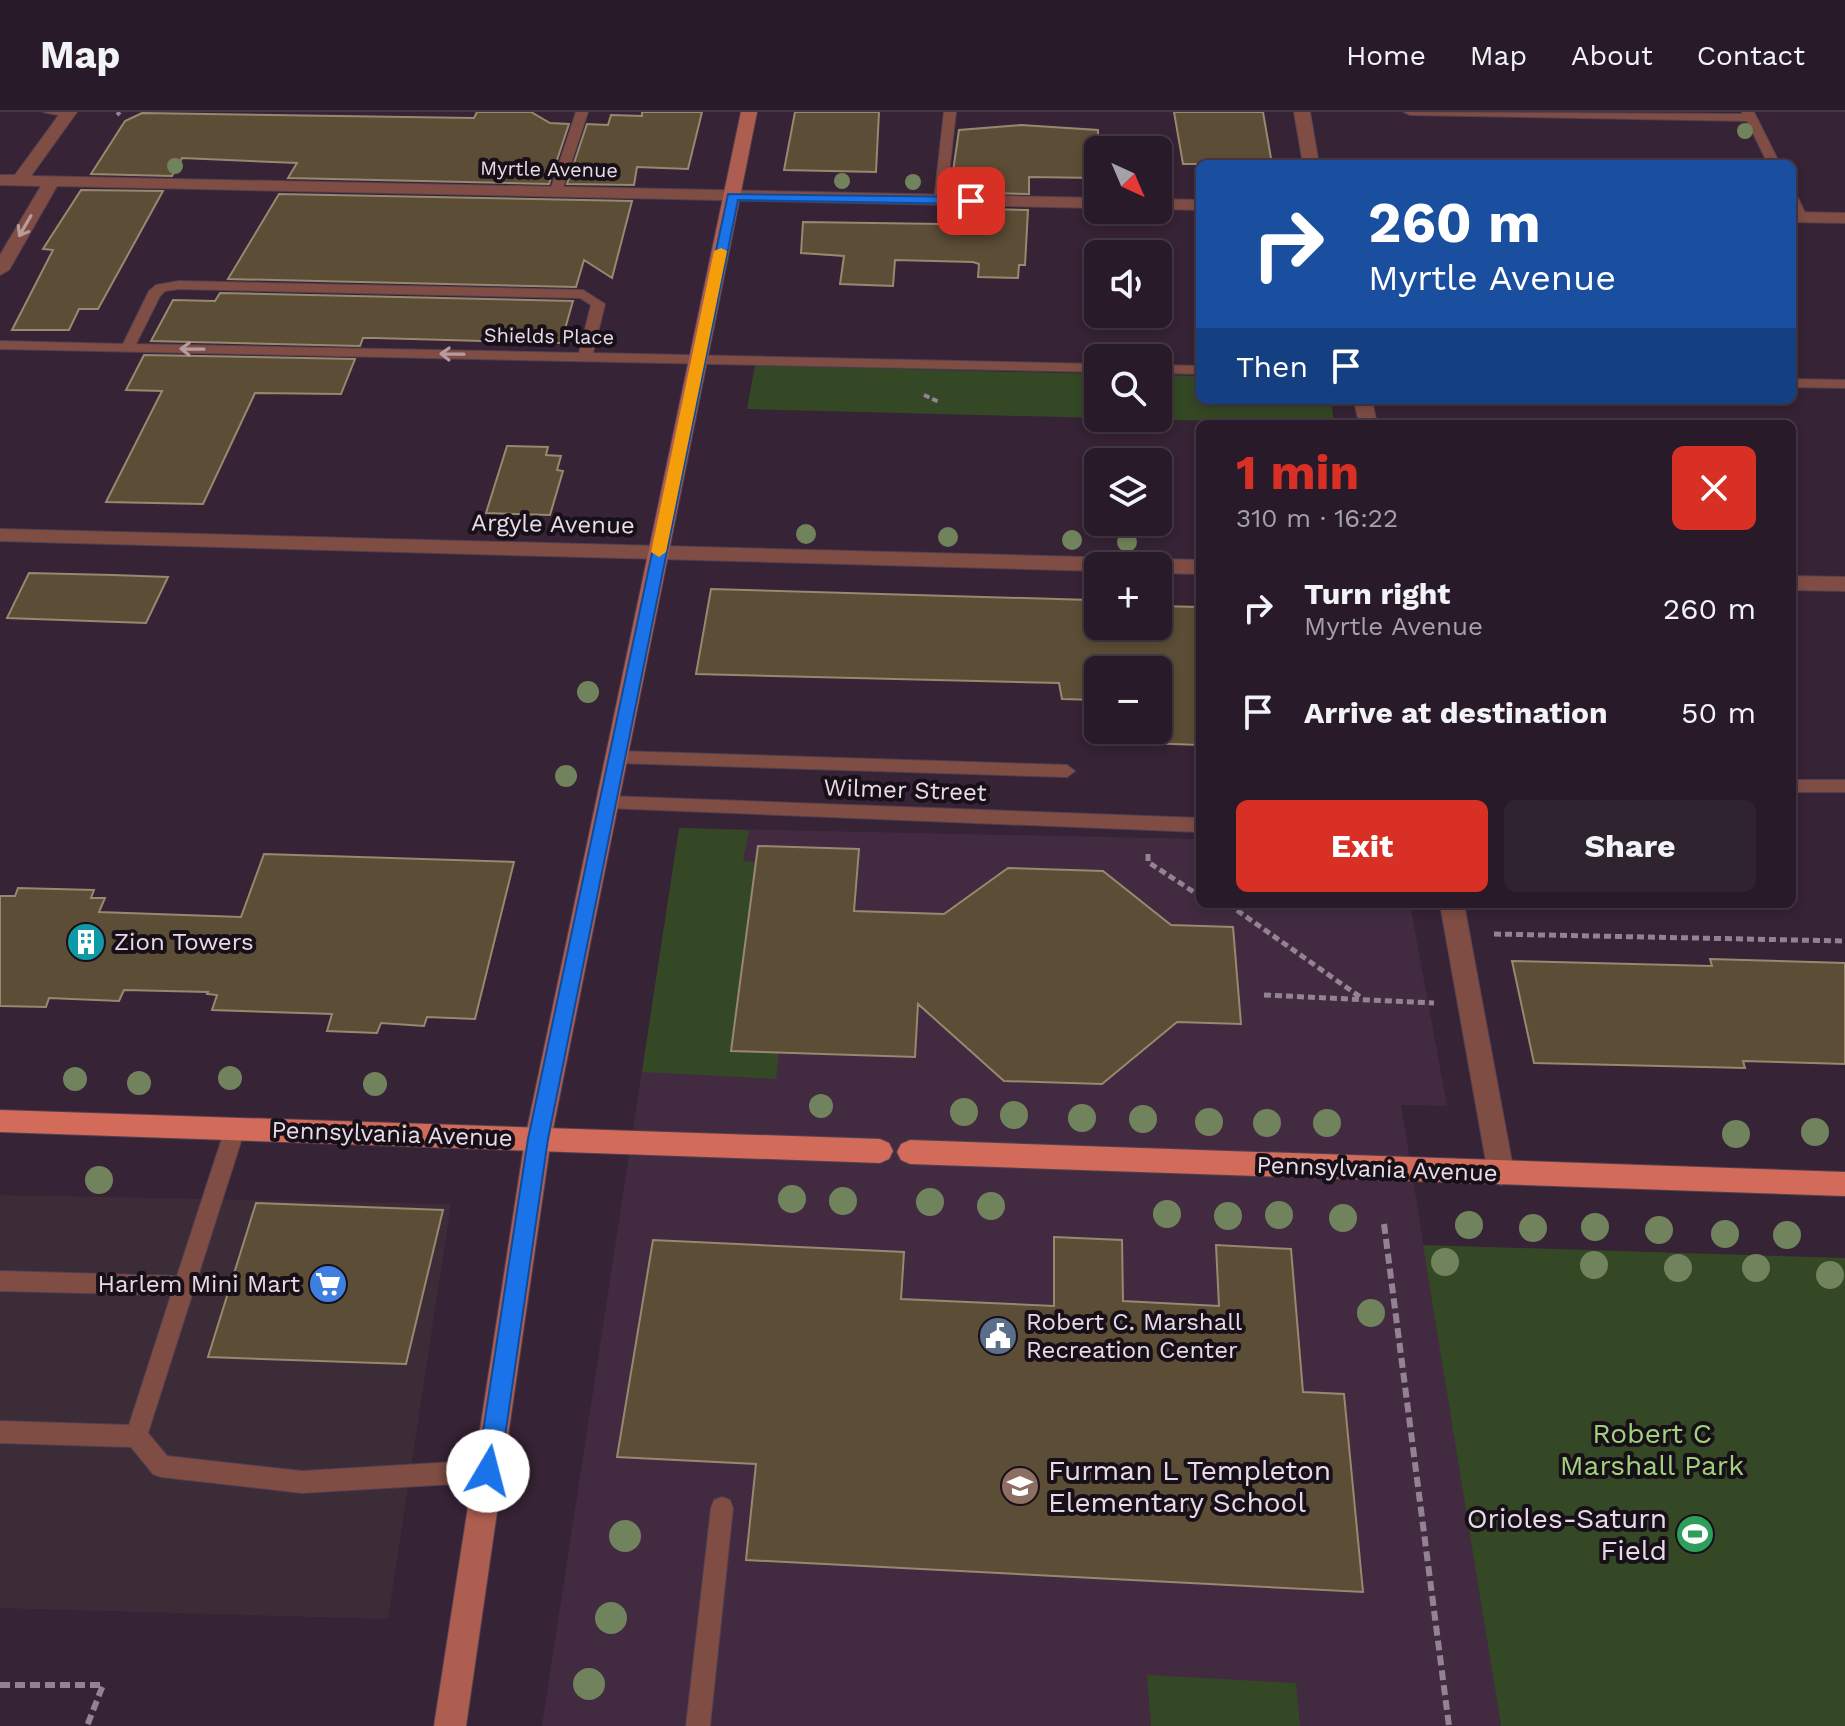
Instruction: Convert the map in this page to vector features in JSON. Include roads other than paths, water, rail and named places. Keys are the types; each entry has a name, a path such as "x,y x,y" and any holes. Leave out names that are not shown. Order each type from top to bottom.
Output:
{"main road":[{"path":"450,1726 538,1139 749,112"},
{"name":"Pennsylvania Avenue","path":"0,1121 880,1151"},
{"name":"Pennsylvania Avenue","path":"910,1152 1845,1184"}],"street":[{"path":"1302,112 1310,160"},
{"path":"20,180 68,113"},
{"name":"Myrtle Avenue","path":"0,180 1084,203"},
{"path":"0,270 51,182"},
{"path":"1172,204 1196,205"},
{"path":"1797,217 1845,218"},
{"name":"Argyle Avenue","path":"0,535 1196,567"},
{"path":"1796,583 1845,584"},
{"path":"1453,908 1501,1173"}],"lane":[{"path":"49,112 68,113"},
{"path":"556,191 582,112"},
{"path":"940,200 950,112"},
{"path":"1410,112 1749,115 1772,160"},
{"path":"127,348 154,294 161,288 179,285 583,294 598,304 585,357"},
{"name":"Shields Place","path":"0,345 1084,368"},
{"path":"1172,369 1196,370"},
{"path":"1796,383 1845,384"},
{"path":"617,757 1067,771"},
{"path":"1796,786 1845,786"},
{"name":"Wilmer Street","path":"607,802 1196,825"},
{"path":"136,1436 235,1129"},
{"path":"0,1281 184,1286"},
{"path":"0,1432 136,1436 161,1466 302,1482 488,1471"},
{"path":"698,1726 722,1508"}],"place":[{"name":"Zion Towers","path":"86,942"},
{"name":"Harlem Mini Mart","path":"328,1284"},
{"name":"Robert C. Marshall Recreation Center","path":"998,1336"},
{"name":"Furman L Templeton Elementary School","path":"1020,1486"},
{"name":"Orioles-Saturn Field","path":"1695,1534"}],"park label":[{"name":"Robert C Marshall Park","path":"1652,1449"}]}
